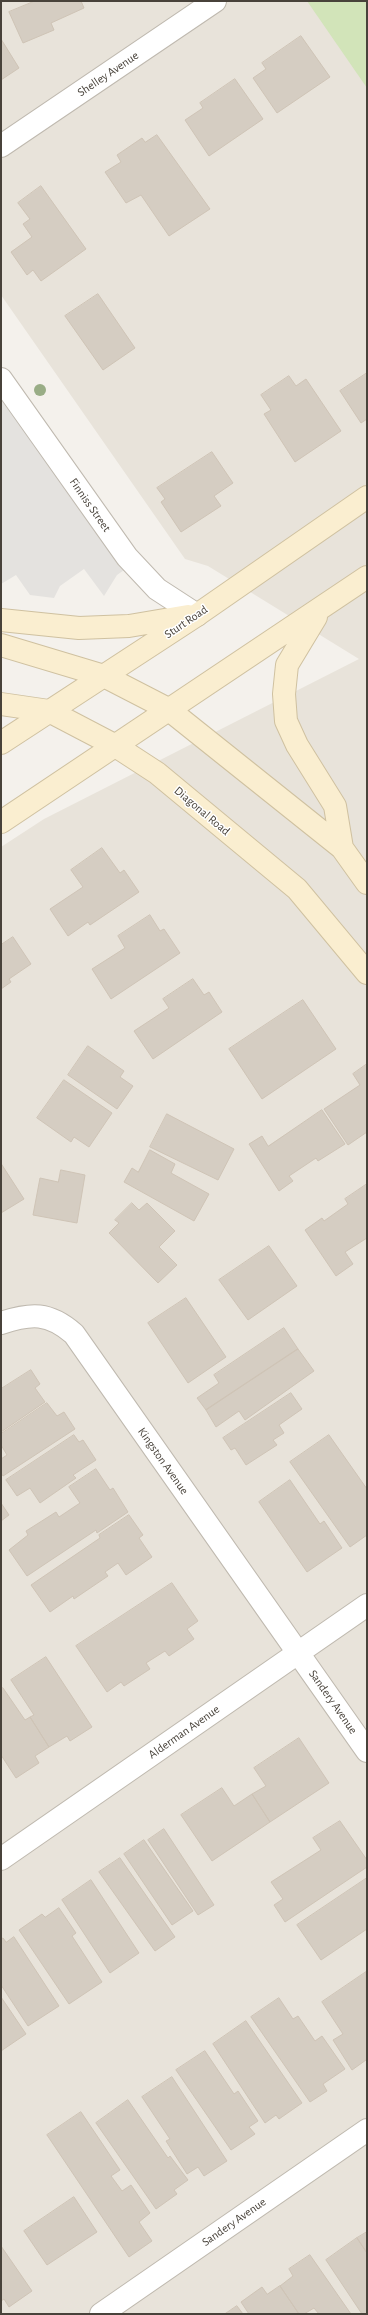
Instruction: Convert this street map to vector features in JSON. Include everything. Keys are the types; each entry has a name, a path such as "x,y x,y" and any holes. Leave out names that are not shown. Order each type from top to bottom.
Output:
{"main road":[{"name":"Sturt Road","path":"1,743 198,615 367,496"},
{"path":"1,822 367,577"},
{"path":"321,609 287,665 284,694 286,720 298,745 335,806 342,848"},
{"path":"1,620 79,628 129,626 198,615"},
{"path":"1,645 104,676 168,709 342,848 367,883"},
{"name":"Diagonal Road","path":"1,704 49,711 114,745 157,773 296,889 367,973"}],"street":[{"name":"Shelley Avenue","path":"1,146 215,1"},
{"name":"Finniss Street","path":"1,378 127,557 157,589 198,615"},
{"name":"Kingston Avenue","path":"1,1323 22,1316 44,1316 61,1322 74,1334 298,1654"},
{"name":"Alderman Avenue","path":"1,1859 367,1605"},
{"name":"Sandery Avenue","path":"298,1654 367,1752"},
{"name":"Sandery Avenue","path":"100,2314 367,2130"}],"shaded area":[{"path":"1,1 367,1 367,2314 1,2314 1,847 44,819 359,659 208,566 185,559 1,295"},
{"path":"1,380 134,563 117,575 104,596 84,569 60,586 54,598 30,595 16,575 1,584"}],"green space":[{"path":"307,1 367,1 367,88"}],"building":[{"path":"35,1 81,1 84,8 51,23 54,30 23,43 9,12"},
{"path":"301,36 330,77 277,113 253,78 266,69 262,63"},
{"path":"1,39 19,68 1,80"},
{"path":"235,79 263,119 209,156 185,120 203,108 200,103"},
{"path":"157,135 210,209 169,236 141,195 126,203 105,172 121,162 117,155 142,138 145,142"},
{"path":"41,186 86,249 41,281 33,270 27,275 11,252 32,237 23,224 30,219 18,203"},
{"path":"98,294 135,348 103,370 65,316"},
{"path":"367,373 367,419 361,423 340,391"},
{"path":"289,376 296,386 306,379 341,431 295,462 264,414 271,410 261,395"},
{"path":"212,452 233,483 214,496 221,506 181,532 161,502 165,499 157,488"},
{"path":"102,848 120,873 124,870 139,892 90,925 88,922 68,936 50,909 83,887 71,870"},
{"path":"150,915 160,931 164,929 180,953 111,999 92,969 125,948 118,936"},
{"path":"13,937 31,964 9,979 11,982 1,989 1,945"},
{"path":"193,979 204,995 209,992 222,1012 153,1059 134,1031 169,1008 163,999"},
{"path":"303,1000 336,1049 262,1099 229,1049"},
{"path":"88,1046 124,1071 120,1077 133,1086 117,1109 68,1075"},
{"path":"367,1064 367,1132 348,1145 324,1109 360,1085 353,1074"},
{"path":"64,1080 112,1113 89,1147 74,1137 71,1142 37,1118"},
{"path":"322,1110 345,1144 318,1161 316,1158 289,1176 293,1181 279,1191 249,1144 262,1136 268,1146"},
{"path":"167,1114 234,1149 218,1180 150,1147"},
{"path":"150,1150 175,1164 171,1173 209,1194 194,1221 124,1182 132,1168 138,1172"},
{"path":"2,1165 24,1199 1,1213 1,1166"},
{"path":"61,1170 85,1175 77,1223 33,1215 40,1178 58,1182"},
{"path":"367,1184 367,1238 345,1252 353,1264 336,1276 305,1230 322,1218 324,1221 348,1204 345,1199"},
{"path":"132,1203 139,1210 147,1203 175,1231 159,1247 177,1265 158,1283 109,1233 119,1223 115,1220"},
{"path":"269,1246 297,1286 248,1320 219,1280"},
{"path":"186,1298 226,1357 188,1383 148,1323"},
{"path":"284,1328 298,1349 206,1410 197,1398 219,1383 214,1375"},
{"path":"298,1349 314,1371 245,1420 239,1411 216,1427 206,1410"},
{"path":"31,1370 40,1384 35,1388 45,1402 1,1432 1,1389"},
{"path":"291,1393 302,1409 279,1425 284,1433 273,1440 277,1445 246,1465 235,1448 231,1450 223,1438"},
{"path":"47,1403 57,1416 64,1412 75,1429 3,1476 1,1473 1,1459 7,1455 1,1445 1,1434"},
{"path":"74,1435 79,1442 83,1440 96,1460 73,1475 76,1478 40,1503 30,1488 17,1496 6,1480"},
{"path":"329,1435 367,1489 367,1535 350,1547 290,1462"},
{"path":"96,1469 110,1490 113,1488 128,1512 97,1533 96,1530 27,1576 9,1550 28,1535 26,1531 56,1512 59,1517 80,1503 69,1487"},
{"path":"290,1480 320,1524 324,1521 342,1548 307,1572 259,1502"},
{"path":"1,1503 9,1515 1,1521"},
{"path":"129,1515 143,1535 139,1538 152,1557 126,1575 118,1563 105,1572 108,1576 74,1599 73,1596 50,1612 31,1585 100,1538 99,1535"},
{"path":"172,1583 198,1621 187,1629 194,1639 169,1656 165,1651 146,1663 150,1669 124,1686 121,1682 107,1692 76,1646"},
{"path":"46,1657 92,1727 70,1741 67,1736 49,1747 30,1717 34,1715 11,1680"},
{"path":"3,1688 25,1720 30,1717 49,1747 35,1756 39,1763 16,1778 1,1755 1,1689"},
{"path":"299,1738 329,1783 270,1822 252,1794 266,1786 254,1768"},
{"path":"222,1788 234,1806 252,1794 270,1822 212,1861 181,1815"},
{"path":"340,1821 367,1860 367,1867 285,1922 274,1905 283,1899 271,1882 321,1850 313,1838"},
{"path":"164,1829 214,1905 198,1915 148,1840"},
{"path":"144,1840 193,1911 172,1925 124,1854"},
{"path":"120,1858 175,1937 155,1951 99,1872"},
{"path":"367,1878 367,1929 321,1960 297,1925"},
{"path":"91,1880 139,1953 110,1973 62,1900"},
{"path":"59,1908 76,1933 72,1936 102,1982 69,2004 19,1930 42,1914 45,1917"},
{"path":"14,1937 59,2006 28,2026 1,1985 1,1939 3,1938 6,1942"},
{"path":"366,1972 367,2062 366,2060 352,2070 333,2040 343,2034 322,2002"},
{"path":"1,1997 26,2034 1,2051"},
{"path":"279,1998 293,2019 298,2016 315,2041 322,2036 345,2069 323,2084 327,2091 310,2102 251,2017"},
{"path":"246,2021 302,2103 279,2119 276,2115 265,2123 213,2044"},
{"path":"205,2051 234,2094 238,2091 258,2121 249,2127 255,2134 231,2150 176,2070"},
{"path":"172,2077 227,2161 204,2176 198,2167 187,2174 166,2141 170,2139 142,2097"},
{"path":"128,2100 168,2158 170,2156 188,2180 174,2190 177,2194 156,2209 96,2123"},
{"path":"81,2112 120,2170 111,2176 122,2191 131,2185 150,2213 139,2222 152,2241 129,2257 47,2135"},
{"path":"74,2197 97,2232 47,2265 24,2231"},
{"path":"367,2232 367,2253 357,2238"},
{"path":"357,2238 367,2253 367,2314 362,2314 326,2260"},
{"path":"1,2246 32,2291 9,2307 4,2299 1,2301"},
{"path":"310,2255 351,2314 319,2314 314,2308 304,2314 299,2314 280,2286 293,2276 289,2269"},
{"path":"280,2286 299,2314 249,2314 241,2302 262,2287 267,2294"},
{"path":"237,2306 243,2314 225,2314"}]}
